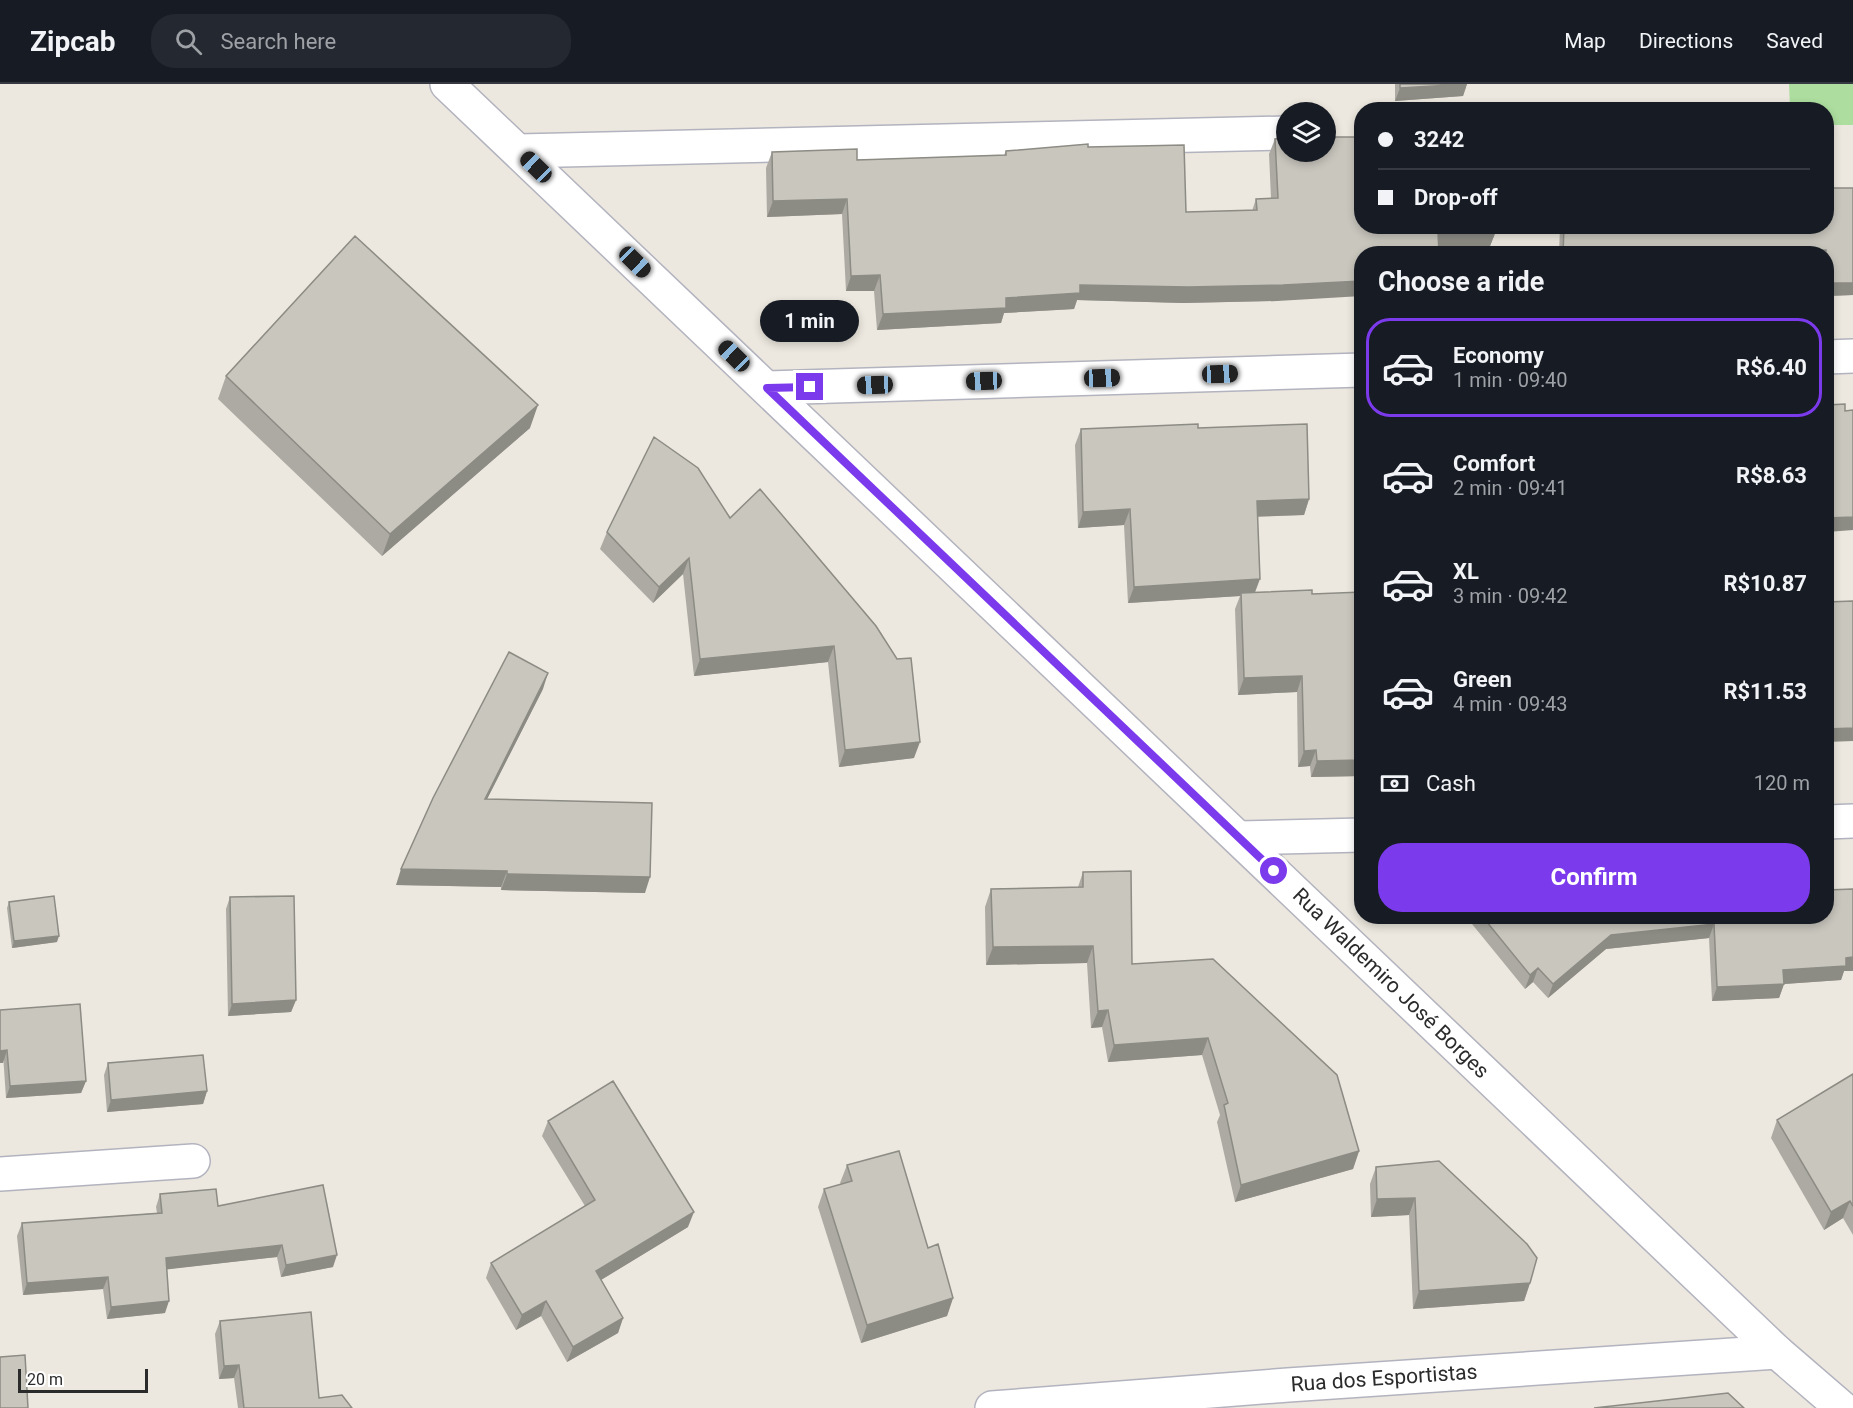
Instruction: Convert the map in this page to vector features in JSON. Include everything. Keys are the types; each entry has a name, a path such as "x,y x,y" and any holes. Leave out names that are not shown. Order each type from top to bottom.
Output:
{"street":[{"name":"Rua Waldemiro José Borges","path":"447,84 1777,1352 1842,1408"},
{"path":"519,151 1276,133"},
{"path":"1834,357 1853,356"},
{"path":"767,388 1354,370"},
{"path":"1834,822 1853,821"},
{"path":"1239,838 1354,835"},
{"path":"0,1174 192,1161"},
{"name":"Rua dos Esportistas","path":"992,1408 1288,1385 1777,1352"},
{"path":"1288,1385 1312,1408"}],"green space":[{"path":"1789,84 1853,84 1853,125 1834,125 1834,102 1790,102"}],"building":[{"path":"1400,84 1467,84 1400,88"},
{"path":"1336,137 1354,137 1354,234 1438,234 1439,246 1354,246 1354,281 1188,287 1080,285 1080,293 1006,298 1006,308 883,314 880,275 851,276 847,199 773,201 772,152 857,149 857,160 1006,155 1006,151 1088,144 1088,147 1184,145 1186,212 1257,210 1256,199 1278,198 1276,162 1336,162"},
{"path":"1834,188 1853,188 1853,283 1834,283 1834,246 1563,246 1564,234 1834,234"},
{"path":"355,236 538,405 390,534 226,376"},
{"path":"1845,404 1845,411 1853,410 1853,517 1834,518 1834,405"},
{"path":"1198,424 1198,428 1307,424 1309,499 1257,501 1260,579 1134,587 1130,509 1083,512 1081,429"},
{"path":"654,437 698,468 730,518 760,489 876,626 897,659 911,658 920,742 845,750 834,646 700,659 689,558 659,587 607,532"},
{"path":"1312,590 1312,594 1354,592 1354,760 1317,761 1316,750 1304,751 1302,676 1244,678 1241,593"},
{"path":"1853,601 1853,728 1834,729 1834,602"},
{"path":"509,652 548,673 485,799 652,803 650,877 401,869 433,798"},
{"path":"1131,871 1132,964 1213,959 1337,1075 1359,1151 1241,1185 1224,1105 1228,1103 1208,1038 1114,1045 1108,1010 1098,1011 1093,946 993,947 991,889 1083,887 1083,872"},
{"path":"1853,889 1853,957 1846,958 1846,966 1783,970 1784,984 1717,987 1714,924 1834,924 1834,890"},
{"path":"54,896 59,936 14,941 9,902"},
{"path":"294,896 296,1000 232,1004 230,897"},
{"path":"1489,924 1714,924 1611,935 1553,984 1538,968 1530,975"},
{"path":"80,1004 86,1081 10,1086 7,1050 0,1051 0,1010"},
{"path":"203,1055 207,1091 111,1100 108,1063"},
{"path":"1853,1074 1853,1206 1850,1201 1831,1212 1777,1120"},
{"path":"613,1081 694,1212 596,1271 623,1318 573,1347 546,1301 522,1315 491,1263 595,1200 548,1121"},
{"path":"899,1151 928,1248 938,1244 953,1298 867,1325 824,1189 852,1181 847,1165"},
{"path":"1439,1161 1527,1244 1537,1258 1530,1283 1419,1291 1415,1198 1377,1199 1376,1167"},
{"path":"323,1185 337,1255 286,1265 282,1245 166,1258 169,1301 111,1307 108,1277 27,1283 22,1223 162,1213 160,1194 216,1189 218,1206"},
{"path":"311,1312 319,1398 342,1395 352,1408 244,1408 239,1365 224,1366 220,1321"},
{"path":"25,1355 28,1408 0,1408 0,1357"},
{"path":"1728,1393 1744,1408 1594,1408"}],"route":[{"path":"810,387 767,388 1274,871"}]}
